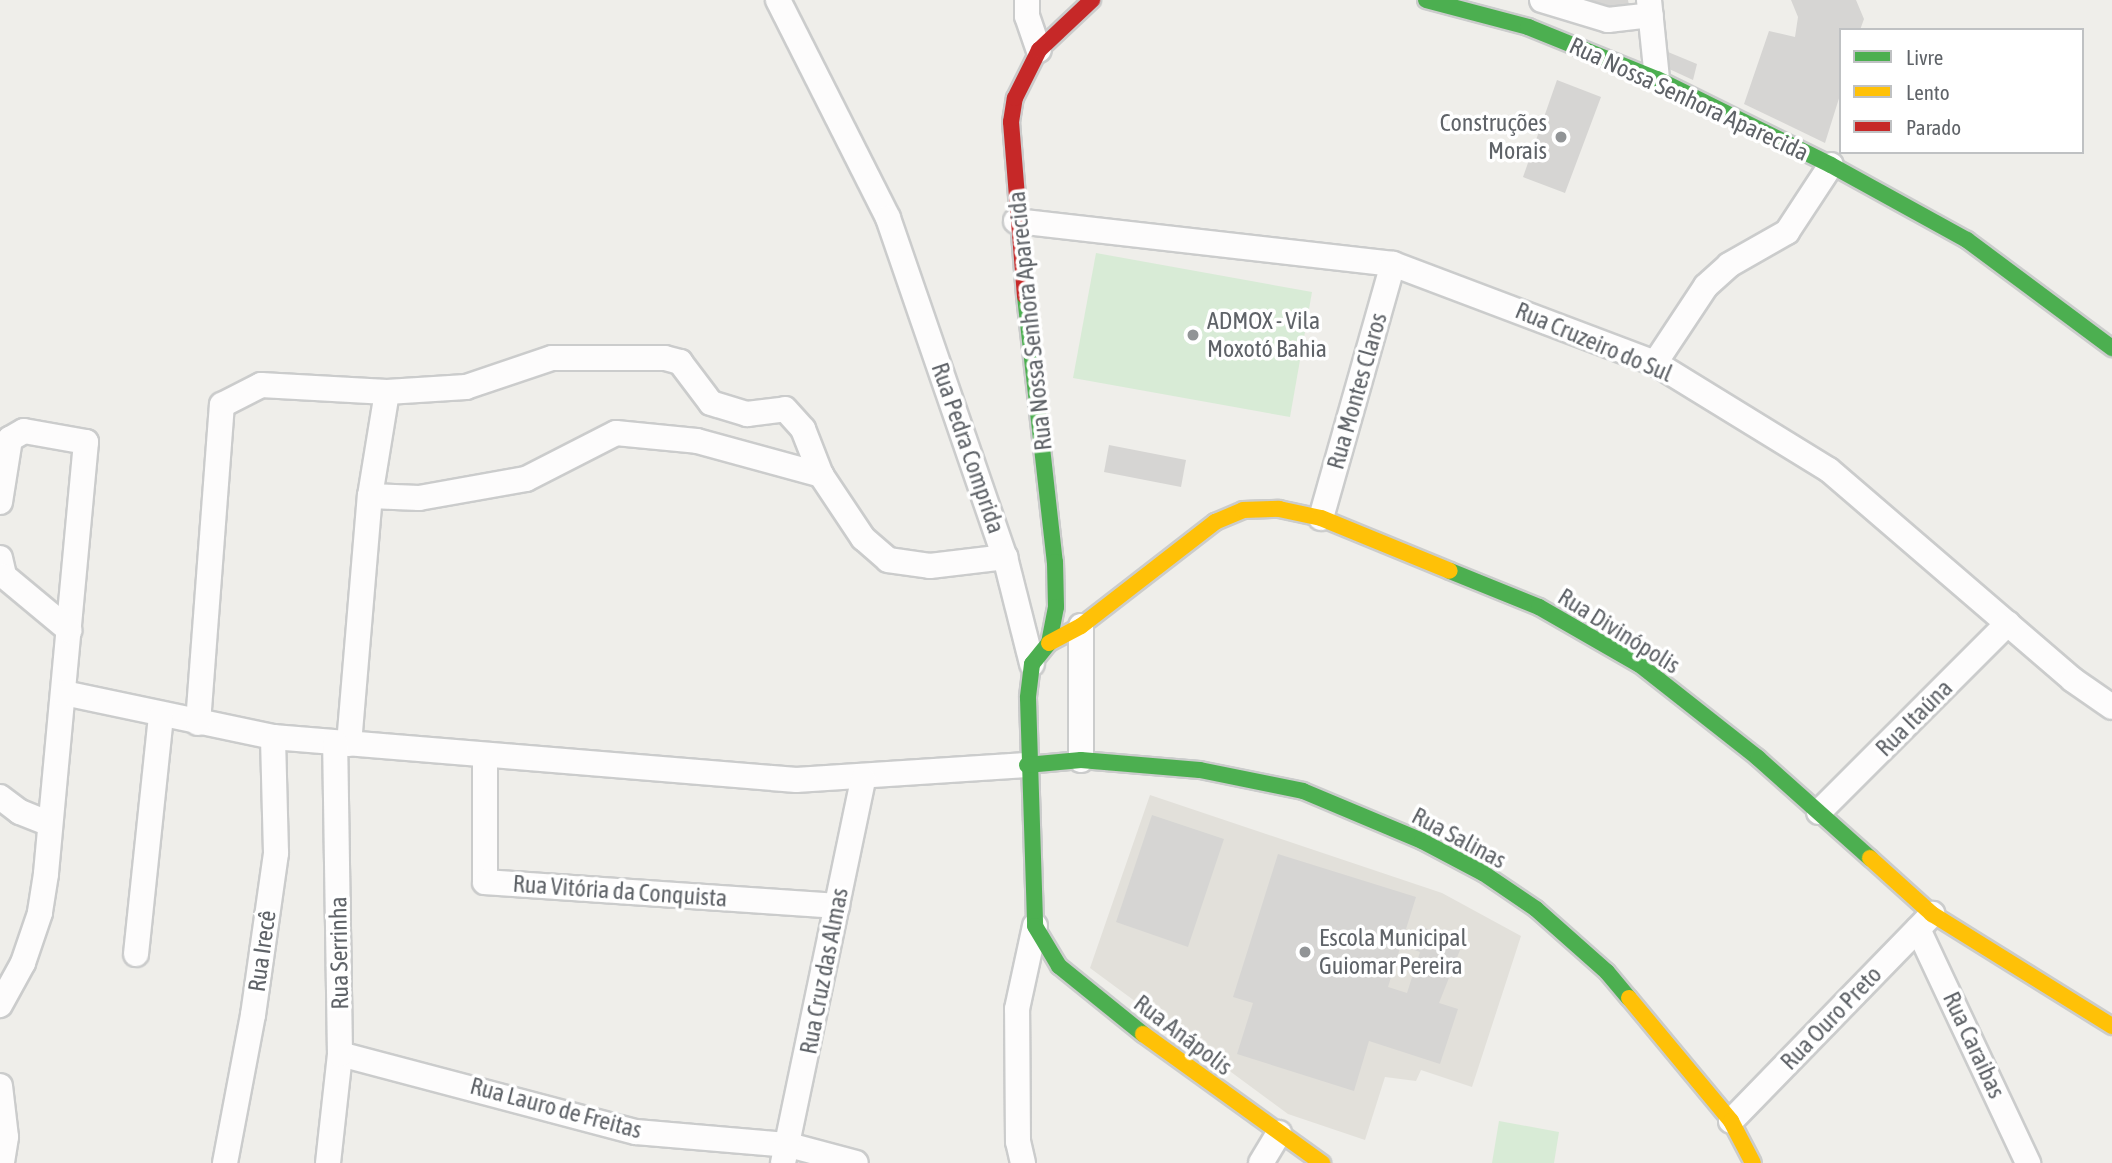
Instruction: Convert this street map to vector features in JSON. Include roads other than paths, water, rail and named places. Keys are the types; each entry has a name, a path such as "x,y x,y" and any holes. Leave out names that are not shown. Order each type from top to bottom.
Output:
{"street":[{"name":"Rua Pedra Comprida","path":"778,0 888,218 1005,557 1032,664 1027,765 1035,926"},
{"path":"1027,0 1027,16 1039,50"},
{"name":"Rua Nossa Senhora Aparecida","path":"1032,664 1049,643 1056,607 1055,562 1016,221 1011,122 1015,98 1039,50 1092,0"},
{"name":"Rua Nossa Senhora Aparecida","path":"1426,0 1528,27 1657,79 1831,165 1967,240 2047,295 2112,348"},
{"name":"Rua Nossa Senhora Aparecida","path":"1542,0 1608,20 1650,8"},
{"path":"1650,8 1657,79"},
{"path":"1655,363 1706,286 1730,265 1787,232 1831,165"},
{"name":"Rua Cruzeiro do Sul","path":"1016,221 1393,264 1655,363 1829,470 2008,623 2112,707"},
{"name":"Rua Montes Claros","path":"1321,518 1393,264"},
{"path":"198,723 222,405 261,385 387,392 467,387 552,358 665,358 681,362 711,403 747,414 785,409 803,429 821,475 863,538 888,560 930,566 1005,557"},
{"name":"Rua Serrinha","path":"328,1163 340,1054 342,743 370,496 387,392"},
{"path":"0,502 10,439 24,431 86,442 64,694 40,913 23,963 0,1005"},
{"path":"370,496 419,499 526,479 616,433 697,441 821,475"},
{"name":"Rua Divinópolis","path":"1049,643 1081,626 1215,522 1243,510 1279,509 1321,518 1539,607 1586,632 1651,673 1819,812 1925,922 2112,1027"},
{"path":"0,558 5,576 69,630"},
{"name":"Rua Itaúna","path":"1819,812 2008,623"},
{"path":"1081,626 1081,760"},
{"path":"64,694 161,717 273,737 485,757 796,780 863,779 1027,765"},
{"path":"136,954 161,717"},
{"name":"Rua Irecê","path":"225,1163 253,1015 276,853 273,737"},
{"name":"Rua Vitória da Conquista","path":"485,757 485,882 837,906"},
{"name":"Rua Salinas","path":"1027,765 1081,760 1200,770 1303,791 1422,841 1483,873 1536,909 1607,972 1731,1121 1754,1163"},
{"name":"Rua Cruz das Almas","path":"786,1154 863,779"},
{"path":"0,797 20,812 50,824"},
{"name":"Rua Ouro Preto","path":"1731,1121 1925,922"},
{"name":"Rua Caraibas","path":"1925,922 2028,1163"},
{"path":"1023,1163 1018,1142 1017,1009 1035,926"},
{"name":"Rua Anápolis","path":"1035,926 1059,966 1164,1052 1322,1163"},
{"name":"Rua Lauro de Freitas","path":"340,1054 636,1132 856,1163"},
{"path":"0,1086 6,1137 2,1163"},
{"path":"1261,1163 1279,1133"}],"place":[{"name":"Construções Morais","path":"1561,137"},
{"name":"ADMOX - Vila Moxotó Bahia","path":"1193,335"},
{"name":"Escola Municipal Guiomar Pereira","path":"1305,952"}]}
